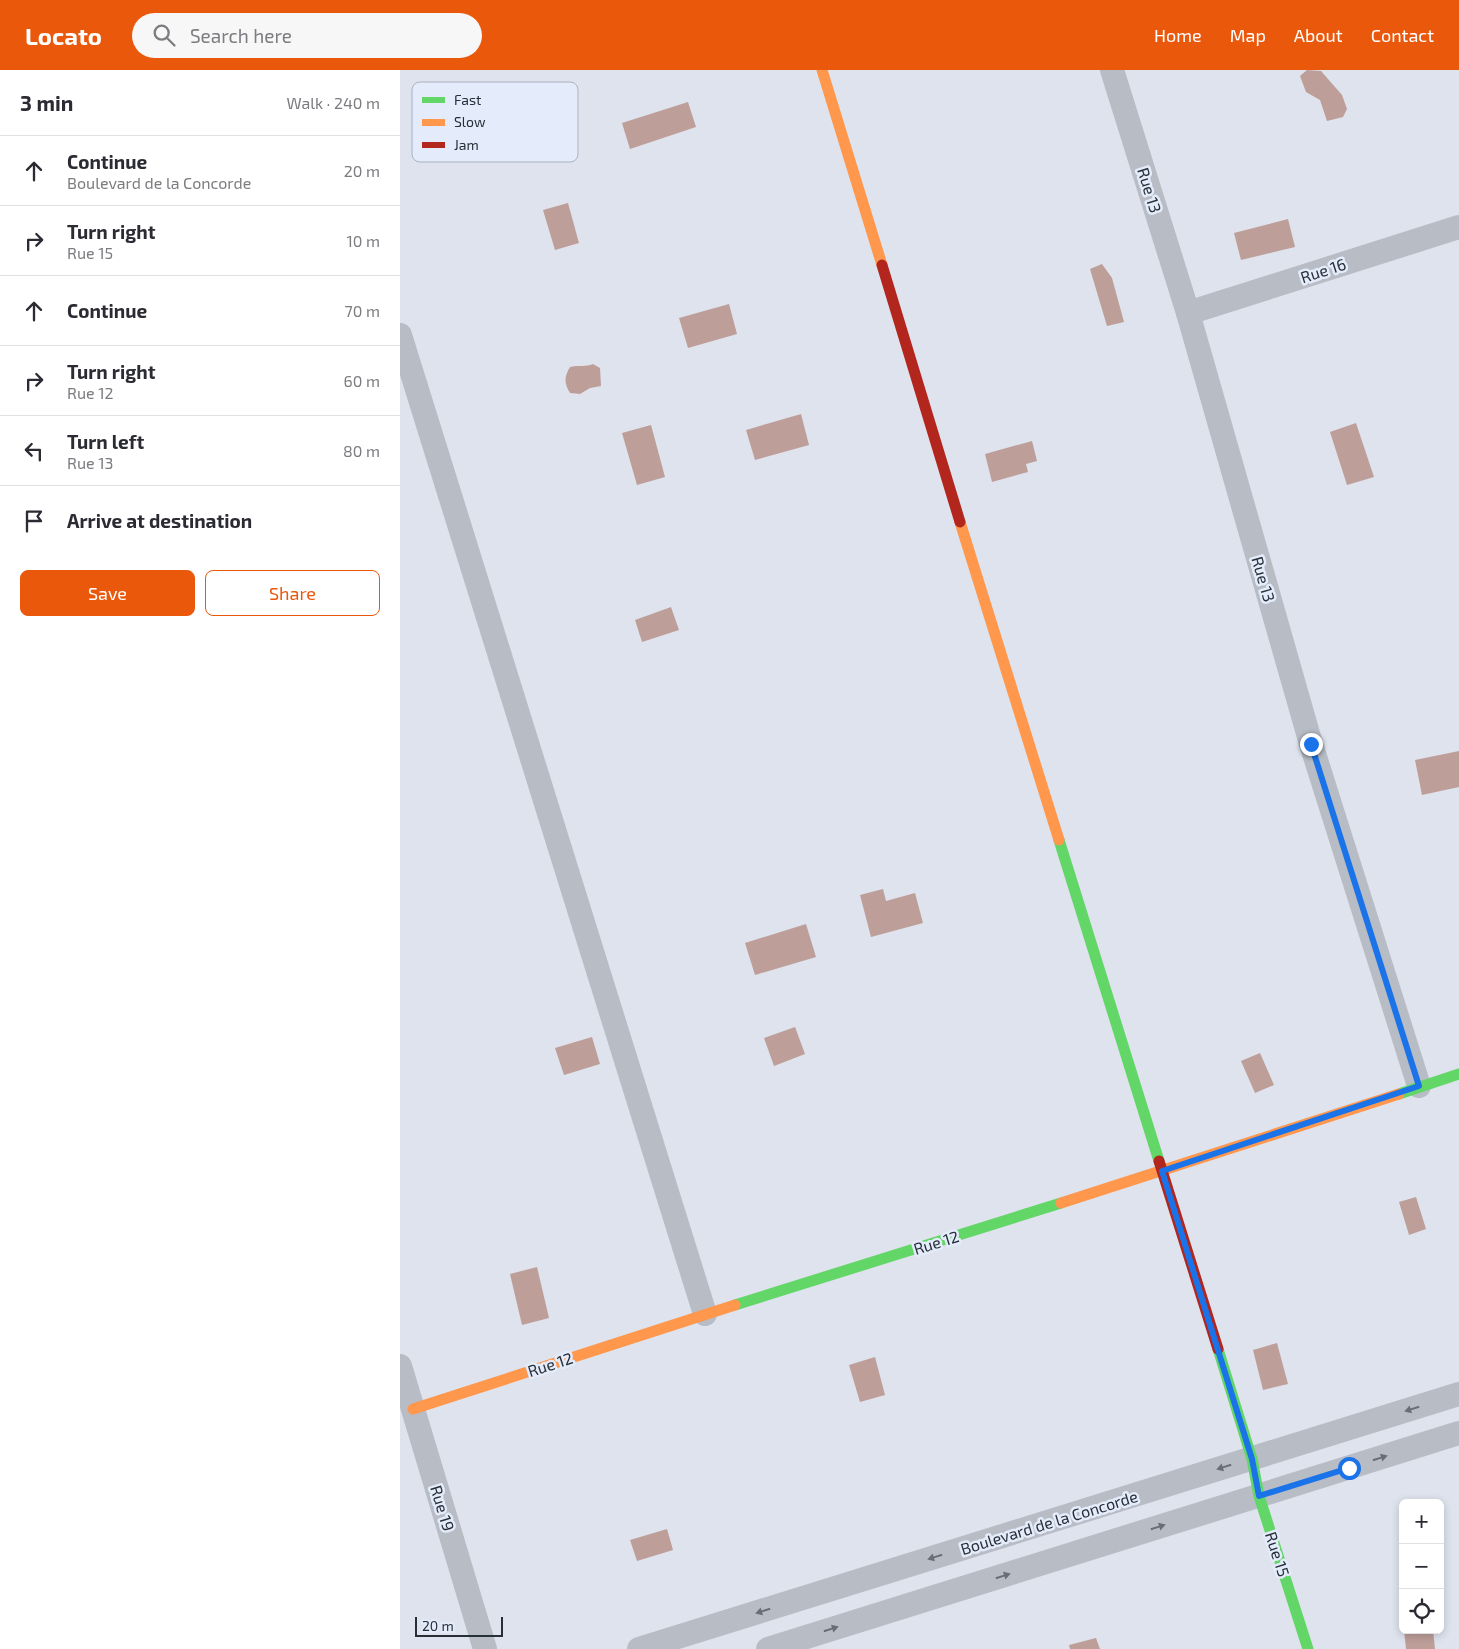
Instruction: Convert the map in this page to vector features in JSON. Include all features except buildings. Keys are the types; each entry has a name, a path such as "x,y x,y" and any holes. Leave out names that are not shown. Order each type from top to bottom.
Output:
{"street":[{"name":"Rue 15","path":"822,70 965,538 1252,1459 1259,1496 1308,1649"},
{"name":"Rue 13","path":"1112,70 1188,313 1311,744 1419,1086"},
{"name":"Rue 16","path":"1188,313 1459,227"},
{"path":"400,335 705,1314"},
{"name":"Rue 12","path":"413,1409 705,1314 1162,1171 1459,1074"},
{"name":"Rue 19","path":"400,1366 485,1649"},
{"name":"Boulevard de la Concorde","path":"639,1649 1459,1394"},
{"path":"768,1649 796,1645 1459,1433"},
{"path":"788,1603 796,1645"}],"shaded area":[{"path":"1307,70 1321,71 1342,95 1347,109 1343,117 1327,121 1320,100 1306,92 1300,76"},
{"path":"688,102 696,127 630,149 622,123"},
{"path":"568,203 579,243 555,250 543,210"},
{"path":"1288,219 1295,247 1241,260 1234,233"},
{"path":"1102,264 1112,278 1124,322 1107,326 1090,269"},
{"path":"729,304 737,334 688,348 679,318"},
{"path":"593,364 600,368 601,386 590,388 580,394 570,393 565,380 570,367"},
{"path":"801,414 809,445 755,460 746,430"},
{"path":"1356,423 1374,477 1347,485 1330,432"},
{"path":"651,425 665,477 637,485 622,433"},
{"path":"1032,441 1037,461 1026,464 1028,472 992,482 985,454"},
{"path":"671,607 679,630 642,642 635,620"},
{"path":"1459,751 1459,787 1422,795 1415,760"},
{"path":"883,889 886,901 915,893 923,923 871,937 860,895"},
{"path":"806,924 816,957 755,975 745,943"},
{"path":"795,1027 805,1054 774,1066 764,1038"},
{"path":"592,1037 600,1064 564,1075 555,1048"},
{"path":"1260,1053 1274,1085 1255,1093 1241,1061"},
{"path":"1416,1197 1426,1229 1409,1235 1399,1202"},
{"path":"537,1267 549,1318 522,1325 510,1274"},
{"path":"1277,1343 1288,1384 1263,1390 1253,1350"},
{"path":"875,1357 885,1395 860,1402 849,1365"},
{"path":"667,1529 673,1550 637,1561 630,1540"},
{"path":"1404,1634 1433,1634 1435,1649 1406,1649"},
{"path":"1096,1638 1100,1649 1070,1649 1069,1645"}],"traffic: fast":[{"path":"1059,840 1159,1161"},
{"path":"1399,1094 1459,1074"},
{"path":"735,1305 1061,1203"},
{"path":"1218,1349 1252,1459 1259,1496 1308,1649"}],"traffic: slow":[{"path":"822,70 882,265"},
{"path":"960,522 1059,840"},
{"path":"1061,1203 1399,1094"},
{"path":"413,1409 735,1305"}],"traffic: jam":[{"path":"882,265 960,522"},
{"path":"1159,1161 1218,1349"}],"route":[{"path":"1311,744 1419,1086 1162,1171 1252,1459 1259,1496 1349,1468"}]}
